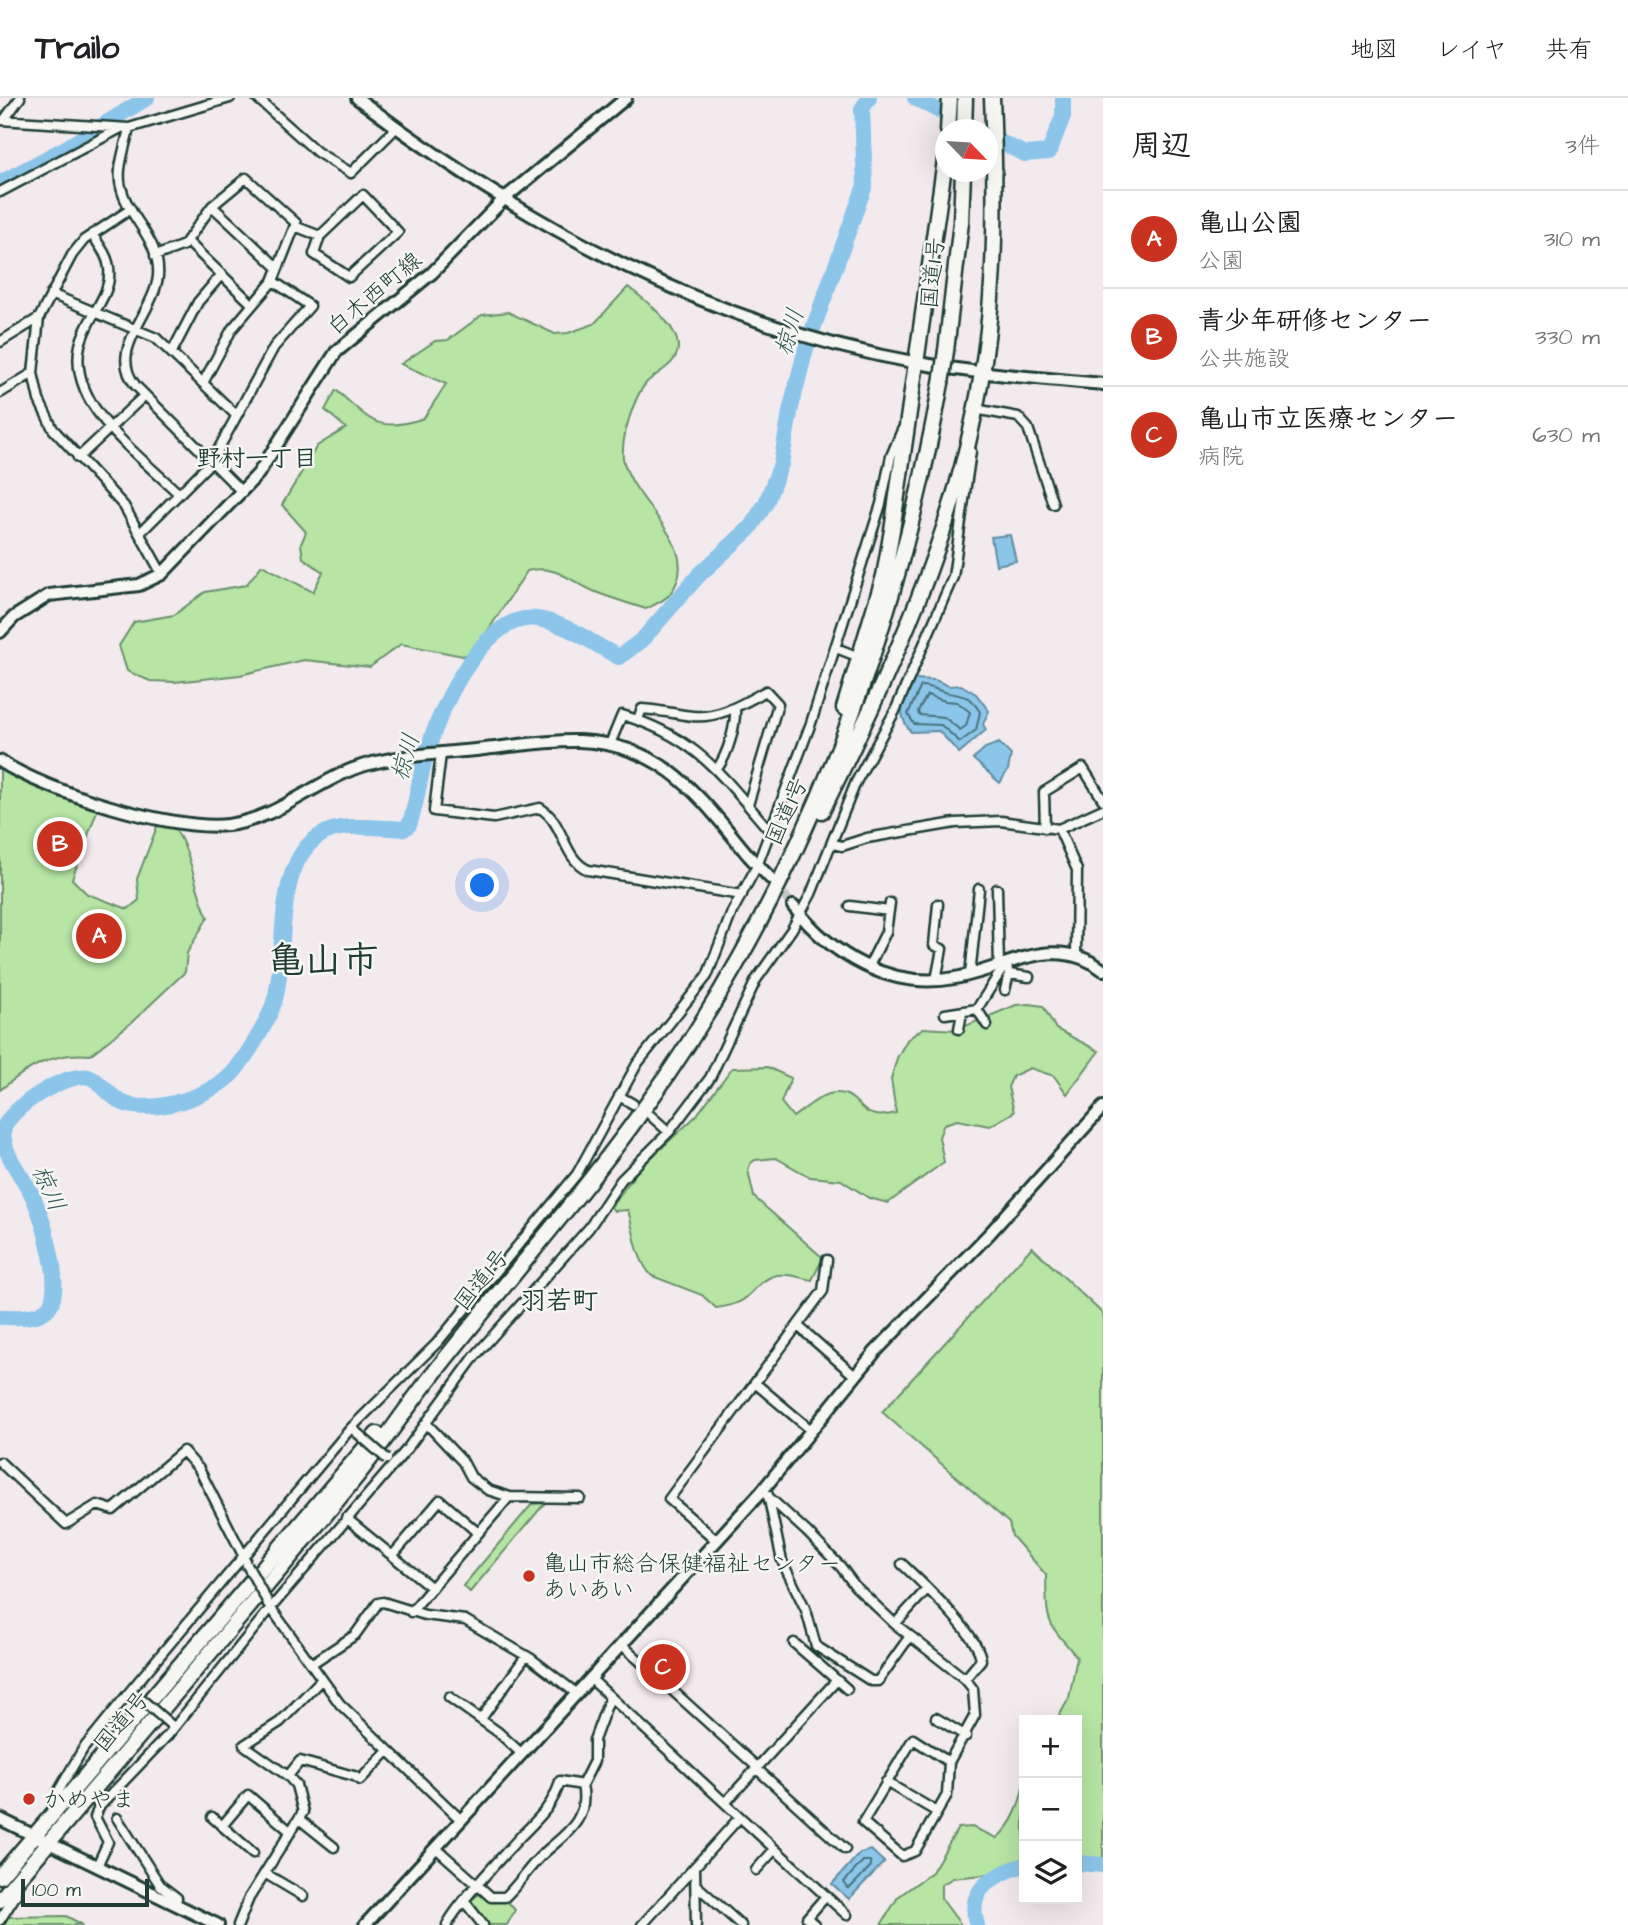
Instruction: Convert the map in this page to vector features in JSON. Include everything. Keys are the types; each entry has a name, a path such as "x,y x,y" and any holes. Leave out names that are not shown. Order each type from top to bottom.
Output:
{"highway":[{"path":"949,119 950,98"},
{"path":"964,119 965,98"},
{"path":"762,916 779,898 892,668 936,556 970,439 982,372 992,286 992,98"},
{"path":"817,801 814,792 862,652 884,576 943,182"},
{"name":"国道1号","path":"0,1900 354,1480 433,1374 556,1224 658,1089 730,977 817,801 870,664 900,568 919,494 941,383 963,182"},
{"name":"国道1号","path":"0,1876 343,1472 433,1374"}],"street":[{"path":"2,120 19,98"},
{"path":"0,192 122,127 230,98"},
{"path":"257,98 317,152 351,173 392,132"},
{"path":"357,98 553,230 672,290 789,331 917,363 1103,384"},
{"name":"白木西町線","path":"0,632 14,617 49,595 139,584 162,574 242,492 270,458 336,352 432,272 505,198 626,98"},
{"path":"2,120 122,127"},
{"path":"122,127 120,179 131,209 148,234 158,271 155,289 127,347 125,361 130,377 242,492"},
{"path":"155,256 188,242 212,206 246,178 298,227 320,236"},
{"path":"363,195 398,232 349,277 314,254 320,236 363,195"},
{"path":"212,206 278,268"},
{"path":"131,209 92,234 72,255 39,318 33,373 48,421 78,458 107,485 141,532 162,574"},
{"path":"203,383 232,329 272,281 298,227"},
{"path":"92,234 109,268 108,282 81,338 78,365 89,399 111,426 179,495"},
{"path":"188,242 252,304"},
{"path":"172,352 198,302 222,274"},
{"path":"141,532 212,461 274,347 310,306 272,281"},
{"path":"51,294 156,338 236,415"},
{"path":"0,342 39,318"},
{"path":"0,393 33,373"},
{"path":"78,458 145,395"},
{"path":"975,409 1018,417 1028,428 1053,504"},
{"path":"63,1800 58,1792 83,1749 244,1555 387,1390 416,1365 488,1284 540,1215 577,1174 619,1096 657,1036 707,976 724,930 757,866 836,648 881,504 891,456 906,421"},
{"path":"97,1866 108,1842 96,1822 96,1811 173,1726 269,1605 346,1518 390,1462 427,1424 475,1356 589,1228 626,1174 669,1132 719,1062 756,980 833,844 856,782 894,711 957,567 971,454 970,439"},
{"path":"836,648 854,655"},
{"path":"897,670 908,674"},
{"path":"638,719 642,709 694,716 735,708 766,691 778,704 748,805"},
{"path":"716,769 722,761 736,718 735,708"},
{"path":"610,744 622,715 638,719 686,742 716,769 770,831"},
{"path":"0,761 37,782 71,795 180,822 213,825 241,822 267,814 367,765 412,757 568,741 610,744 648,757 678,776 703,800 770,878"},
{"path":"439,754 434,811 494,818 540,808 552,818 572,857 589,870 742,895"},
{"path":"1045,828 1044,792 1083,768 1103,800"},
{"path":"833,844 842,846 867,838 955,823 1001,821 1059,829 1103,809"},
{"path":"1059,829 1077,870 1076,955"},
{"path":"970,975 979,889"},
{"path":"997,889 1005,990"},
{"path":"936,980 942,949 934,945 938,904"},
{"path":"850,906 890,907 886,932 868,968"},
{"path":"797,910 835,949 868,968 904,978 936,980 970,975 1005,968 1041,953 1076,955 1102,968"},
{"path":"1005,968 1029,977"},
{"path":"945,1014 977,1009 1005,968"},
{"path":"977,1009 987,1025"},
{"path":"959,1029 961,1013"},
{"path":"619,1096 633,1104"},
{"path":"365,1925 716,1541 765,1493 855,1376 990,1233 1103,1107"},
{"path":"651,1116 669,1132"},
{"path":"716,1541 669,1499 823,1291 827,1260"},
{"path":"798,1326 855,1376"},
{"path":"755,1384 811,1430"},
{"path":"427,1424 463,1462 471,1477 488,1490 509,1497 580,1498"},
{"path":"353,1429 390,1462"},
{"path":"0,1462 66,1524 97,1505 113,1510 183,1451 199,1469 269,1605 340,1704 461,1820"},
{"path":"765,1493 895,1624 965,1679 973,1689 975,1715 966,1736 949,1762 947,1795 915,1852 902,1856 863,1822 913,1739 949,1762"},
{"path":"765,1493 782,1561 806,1610 816,1646 871,1681 878,1681 910,1636"},
{"path":"411,1612 509,1497"},
{"path":"393,1555 440,1500 478,1533"},
{"path":"346,1518 432,1588"},
{"path":"902,1564 979,1650 979,1664 965,1679"},
{"path":"895,1624 927,1589"},
{"path":"311,1664 355,1635 378,1603 392,1603 411,1612 464,1620 526,1656 576,1693"},
{"path":"794,1643 847,1689"},
{"path":"621,1644 845,1849"},
{"path":"481,1719 526,1656"},
{"path":"590,1678 847,1915"},
{"path":"238,1925 249,1898 303,1812 296,1784 244,1745 280,1722 322,1679"},
{"path":"725,1803 837,1680"},
{"path":"132,1691 173,1726"},
{"path":"449,1697 481,1719 522,1754"},
{"path":"436,1848 478,1886 497,1899 508,1894 539,1857 571,1833 584,1799 582,1785 594,1761 594,1740 610,1697"},
{"path":"936,1718 966,1736"},
{"path":"288,1776 300,1761 360,1780 388,1751"},
{"path":"447,1925 478,1886 541,1818 557,1794 560,1781 582,1785"},
{"path":"887,1782 937,1812"},
{"path":"222,1826 248,1795 291,1832"},
{"path":"212,1817 253,1853"},
{"path":"642,1925 740,1817"},
{"path":"117,1818 160,1885 177,1898 175,1904"},
{"path":"0,1819 218,1925"},
{"path":"299,1819 334,1847"},
{"path":"756,1870 775,1849"},
{"path":"695,1867 696,1925"},
{"path":"266,1874 303,1896"},
{"path":"0,1920 16,1895 17,1880"},
{"path":"696,1885 741,1925"},
{"path":"800,1925 826,1896"},
{"path":"465,1902 483,1925"},
{"path":"807,1918 814,1925"}],"green space":[{"path":"628,287 651,305 666,322 677,339 678,347 671,363 647,382 637,397 626,429 623,450 629,475 663,525 679,560 679,577 664,599 646,609 598,593 564,575 537,569 527,571 474,652 463,656 401,644 370,667 304,660 240,675 175,682 150,681 127,671 119,646 134,622 174,615 205,592 246,585 262,565 313,592 323,572 303,558 301,544 306,532 282,505 317,446 346,428 325,410 336,390 367,416 384,424 395,425 424,418 446,384 401,364 435,341 448,340 482,315 508,312 555,334 568,333 594,324"},
{"path":"0,767 36,787 98,808 72,879 87,894 128,909 139,900 137,879 158,824 175,829 181,839 208,917 187,953 185,972 131,1023 90,1055 65,1056 42,1063 0,1090"},
{"path":"1016,1005 1043,1006 1056,1029 1099,1051 1067,1094 1054,1076 1030,1068 1013,1076 1008,1087 1014,1112 990,1126 957,1120 944,1124 939,1137 944,1162 888,1203 869,1198 841,1180 810,1177 776,1158 755,1160 750,1164 748,1170 754,1197 823,1258 812,1280 788,1275 773,1276 738,1303 716,1308 702,1295 652,1276 642,1262 628,1210 614,1211 611,1207 639,1169 696,1116 732,1068 767,1067 791,1078 781,1102 793,1117 832,1093 852,1098 874,1115 896,1113 891,1079 897,1058 907,1040 923,1028 956,1030"},
{"path":"1032,1247 1103,1314 1103,1868 1082,1869 1082,1715 1060,1715 1069,1698 1077,1657 1053,1628 1048,1613 1046,1575 1012,1536 1009,1523 882,1412"},
{"path":"545,1503 470,1592 463,1586 532,1504"},
{"path":"1019,1801 1019,1871 953,1878 941,1885 941,1898 961,1925 881,1925 898,1897 932,1872 958,1828 972,1827 997,1838 1015,1813"},
{"path":"481,1893 495,1902 507,1901 515,1910 507,1925 489,1925 471,1900"},
{"path":"66,1916 83,1925 0,1925 5,1917"}],"water":[{"path":"1010,535 1016,561 996,565 991,537"},
{"path":"914,679 935,680 949,686 961,685 976,694 989,711 983,724 986,730 959,753 939,731 911,732 902,712"},
{"path":"999,743 1011,755 1008,770 1000,783 973,759 985,748"},
{"path":"871,1850 884,1862 849,1899 832,1884 860,1853"}],"waterway":[{"path":"0,183 64,149 147,98"},
{"name":"椋川","path":"0,1317 24,1317 41,1313 52,1301 54,1289 51,1256 38,1209 30,1190 9,1156 4,1138 4,1128 17,1110 57,1084 83,1076 92,1078 121,1102 149,1107 200,1095 228,1078 259,1035 275,999 286,900 292,875 302,853 317,837 340,828 404,829 409,825 428,747 437,724 462,673 479,650 497,632 516,621 537,619 570,630 619,657 642,640 699,575 750,528 766,503 781,464 791,407 806,348 865,185 862,109 869,98"},
{"name":"椋川","path":"915,98 954,119"},
{"name":"椋川","path":"998,141 1025,154 1049,152 1063,116 1063,98"},
{"path":"1082,1863 1103,1865"},
{"path":"977,1925 974,1912 979,1892 994,1878 1019,1867"}],"tunnel":[{"path":"774,883 793,906"}],"place":[{"name":"青少年研修センター","path":"60,844"},
{"name":"亀山公園","path":"99,936"},
{"name":"亀山市総合保健福祉センター あいあい","path":"529,1576"},
{"name":"亀山市立医療センター","path":"663,1667"},
{"name":"かめやま","path":"29,1799"}],"district":[{"name":"野村一丁目","path":"257,458"},
{"name":"亀山市","path":"323,959"},
{"name":"羽若町","path":"559,1300"}]}
